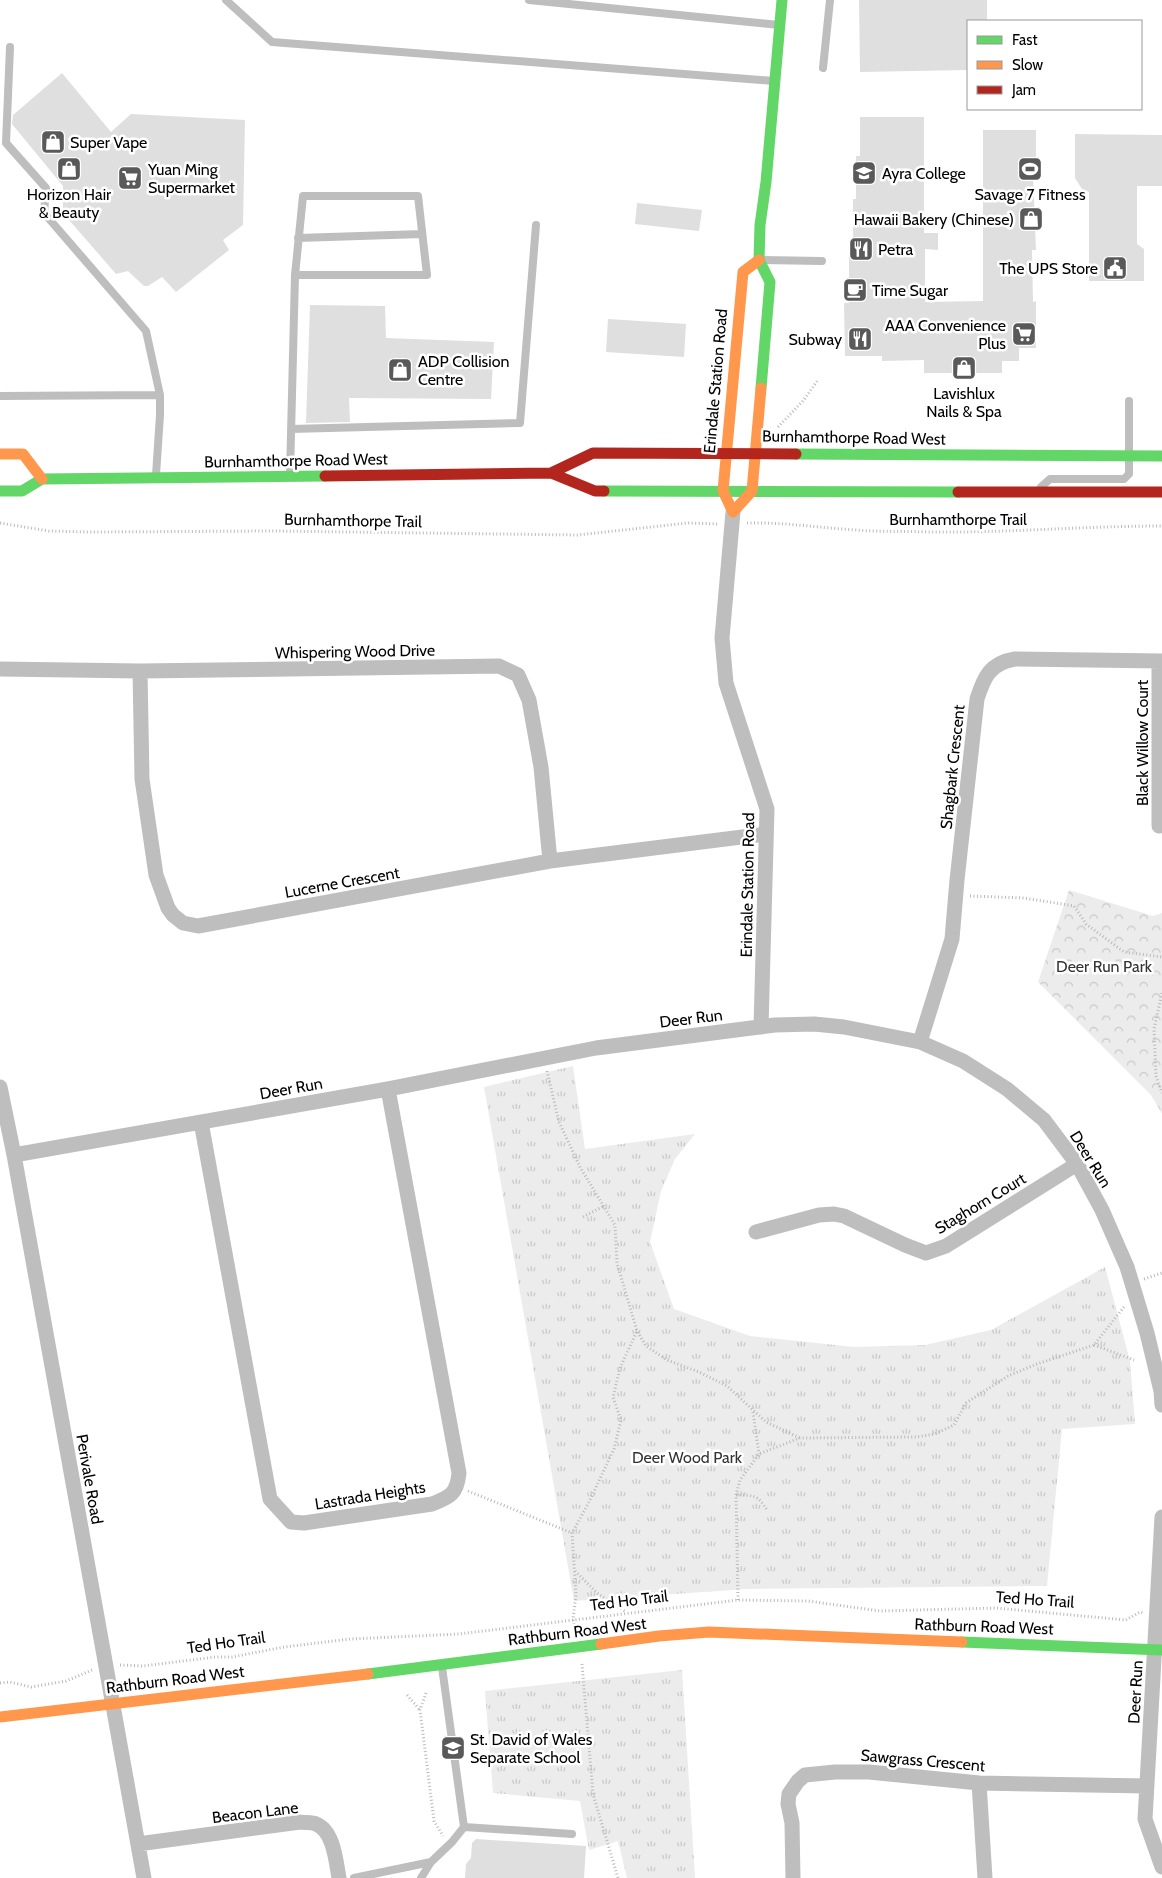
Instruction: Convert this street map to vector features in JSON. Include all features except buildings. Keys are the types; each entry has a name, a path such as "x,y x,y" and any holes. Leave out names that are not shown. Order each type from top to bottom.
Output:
{"street":[{"path":"733,512 752,491 770,282 759,260 760,225 766,182 782,0"},
{"name":"Erindale Station Road","path":"759,260 743,272 723,491 733,512 722,638 726,683 767,808 761,1027"},
{"name":"Burnhamthorpe Road West","path":"551,473 593,453 755,452 1162,456"},
{"path":"0,454 23,454 42,478 22,491 0,491"},
{"name":"Burnhamthorpe Road West","path":"42,478 551,473 595,491 1162,492"},
{"name":"Shagbark Crescent","path":"920,1042 952,939 977,699 982,683 992,668 1001,661 1015,659 1161,661"},
{"name":"Black Willow Court","path":"1159,826 1161,661"},
{"name":"Whispering Wood Drive","path":"0,669 140,671 499,666 518,675 529,700 539,757 550,862"},
{"name":"Lucerne Crescent","path":"140,671 142,779 156,875 168,908 183,923 198,926 550,862 766,834"},
{"name":"Deer Run","path":"14,1155 388,1089 596,1048 761,1027 814,1024 875,1032 920,1042 963,1061 1007,1089 1044,1120 1077,1164 1102,1210 1127,1267 1153,1358 1161,1391 1162,1405"},
{"name":"Perivale Road","path":"0,1087 14,1155 144,1878"},
{"path":"388,1089 459,1473 458,1487"},
{"name":"Lastrada Heights","path":"201,1122 270,1499 291,1522 304,1523 432,1504 448,1498 458,1487"},
{"name":"Staghorn Court","path":"756,1232 819,1214 834,1214 844,1216 926,1253 946,1246 1077,1164"},
{"name":"Deer Run","path":"1162,1517 1159,1650 1145,1819 1162,1867"},
{"name":"Rathburn Road West","path":"0,1717 659,1636 708,1632 1159,1650"},
{"name":"Sawgrass Crescent","path":"793,1878 792,1823 788,1804 790,1794 798,1781 805,1775 836,1772 869,1772 979,1783 1147,1786"},
{"path":"979,1783 985,1878"},
{"name":"Beacon Lane","path":"138,1844 300,1822 317,1824 327,1834 334,1853 339,1878"}],"lane":[{"path":"226,0 272,42 774,81"},
{"path":"529,0 779,25"},
{"path":"823,68 830,0"},
{"path":"10,47 6,142 46,188 44,213 146,331 160,396 156,477"},
{"path":"290,476 295,276 303,196 418,196 427,275 295,276"},
{"path":"291,428 520,423 536,225"},
{"path":"298,238 422,234"},
{"path":"759,260 822,261"},
{"path":"0,396 160,396"},
{"path":"1035,492 1050,479 1124,479 1128,474 1129,401"},
{"path":"421,1878 431,1862 452,1842 464,1827 442,1664"},
{"path":"464,1827 572,1834"},
{"path":"354,1878 431,1862"}],"path":[{"path":"778,427 803,401 818,380"},
{"name":"Burnhamthorpe Trail","path":"0,523 49,531 89,532 264,531 577,535 688,523 706,524"},
{"name":"Burnhamthorpe Trail","path":"753,523 857,530 932,532 1026,532 1125,526 1162,526"},
{"path":"956,896 1024,898 1074,906 1086,924 1124,952 1162,956"},
{"path":"1162,993 1154,1029 1156,1076 1162,1093"},
{"path":"544,1058 559,1122 580,1167 615,1225 618,1263 637,1331 646,1346 667,1360 700,1372 727,1386 766,1422 800,1438"},
{"path":"583,1218 604,1206"},
{"path":"738,1600 736,1495 740,1480 759,1454 800,1438 916,1437 935,1434 954,1425 966,1403 1008,1376 1094,1345 1135,1293"},
{"path":"576,1631 573,1619 576,1595 572,1533 614,1449 621,1420 613,1397 620,1368 637,1331"},
{"path":"1094,1345 1134,1360"},
{"path":"753,1411 759,1454"},
{"path":"458,1487 572,1533"},
{"path":"736,1495 750,1495 760,1499 767,1510"},
{"path":"575,1570 597,1593 626,1612"},
{"name":"Ted Ho Trail","path":"120,1665 143,1666 215,1657 232,1657 284,1646 341,1640 459,1634 626,1612 738,1600 808,1601 880,1611 996,1608 1126,1620 1140,1612"},
{"path":"582,1664 593,1794 618,1878"},
{"path":"0,1683 10,1682 31,1687 66,1681 88,1670"},
{"path":"426,1693 420,1710 434,1821 443,1837 452,1842"},
{"path":"407,1695 420,1710"}],"green space":[{"name":"Deer Run Park","path":"1069,890 1153,916 1162,913 1162,1114 1151,1095 1038,982"},
{"name":"Deer Wood Park","path":"573,1066 585,1149 695,1134 675,1159 661,1191 650,1242 674,1309 750,1336 854,1347 925,1345 991,1330 1105,1267 1130,1361 1135,1424 1062,1429 1047,1586 747,1589 574,1601 484,1087"},
{"path":"682,1670 695,1878 627,1878 618,1841 589,1850 580,1801 493,1793 485,1691"}],"traffic: fast":[{"path":"761,388 770,282 759,260 760,225 766,182 782,0"},
{"path":"796,454 1162,456"},
{"path":"0,491 22,491 42,479 325,476"},
{"path":"604,491 958,492"},
{"path":"962,1642 1162,1650"},
{"path":"368,1674 601,1644"}],"traffic: slow":[{"path":"759,260 743,272 723,491 733,512 752,491 761,388"},
{"path":"0,454 23,454 42,479"},
{"path":"601,1644 659,1636 709,1632 962,1642"},
{"path":"0,1717 368,1674"}],"traffic: jam":[{"path":"551,473 593,453 796,454"},
{"path":"325,476 551,473 595,491 604,491"},
{"path":"958,492 1162,492"}],"place":[{"name":"Super Vape","path":"53,142"},
{"name":"Horizon Hair & Beauty","path":"69,169"},
{"name":"Savage 7 Fitness","path":"1030,169"},
{"name":"Ayra College","path":"864,173"},
{"name":"Yuan Ming Supermarket","path":"130,178"},
{"name":"Hawaii Bakery (Chinese)","path":"1031,219"},
{"name":"Petra","path":"861,249"},
{"name":"The UPS Store","path":"1115,268"},
{"name":"Time Sugar","path":"855,290"},
{"name":"AAA Convenience Plus","path":"1024,334"},
{"name":"Subway","path":"860,339"},
{"name":"Lavishlux Nails & Spa","path":"964,368"},
{"name":"ADP Collision Centre","path":"400,370"},
{"name":"St. David of Wales Separate School","path":"453,1748"}]}
